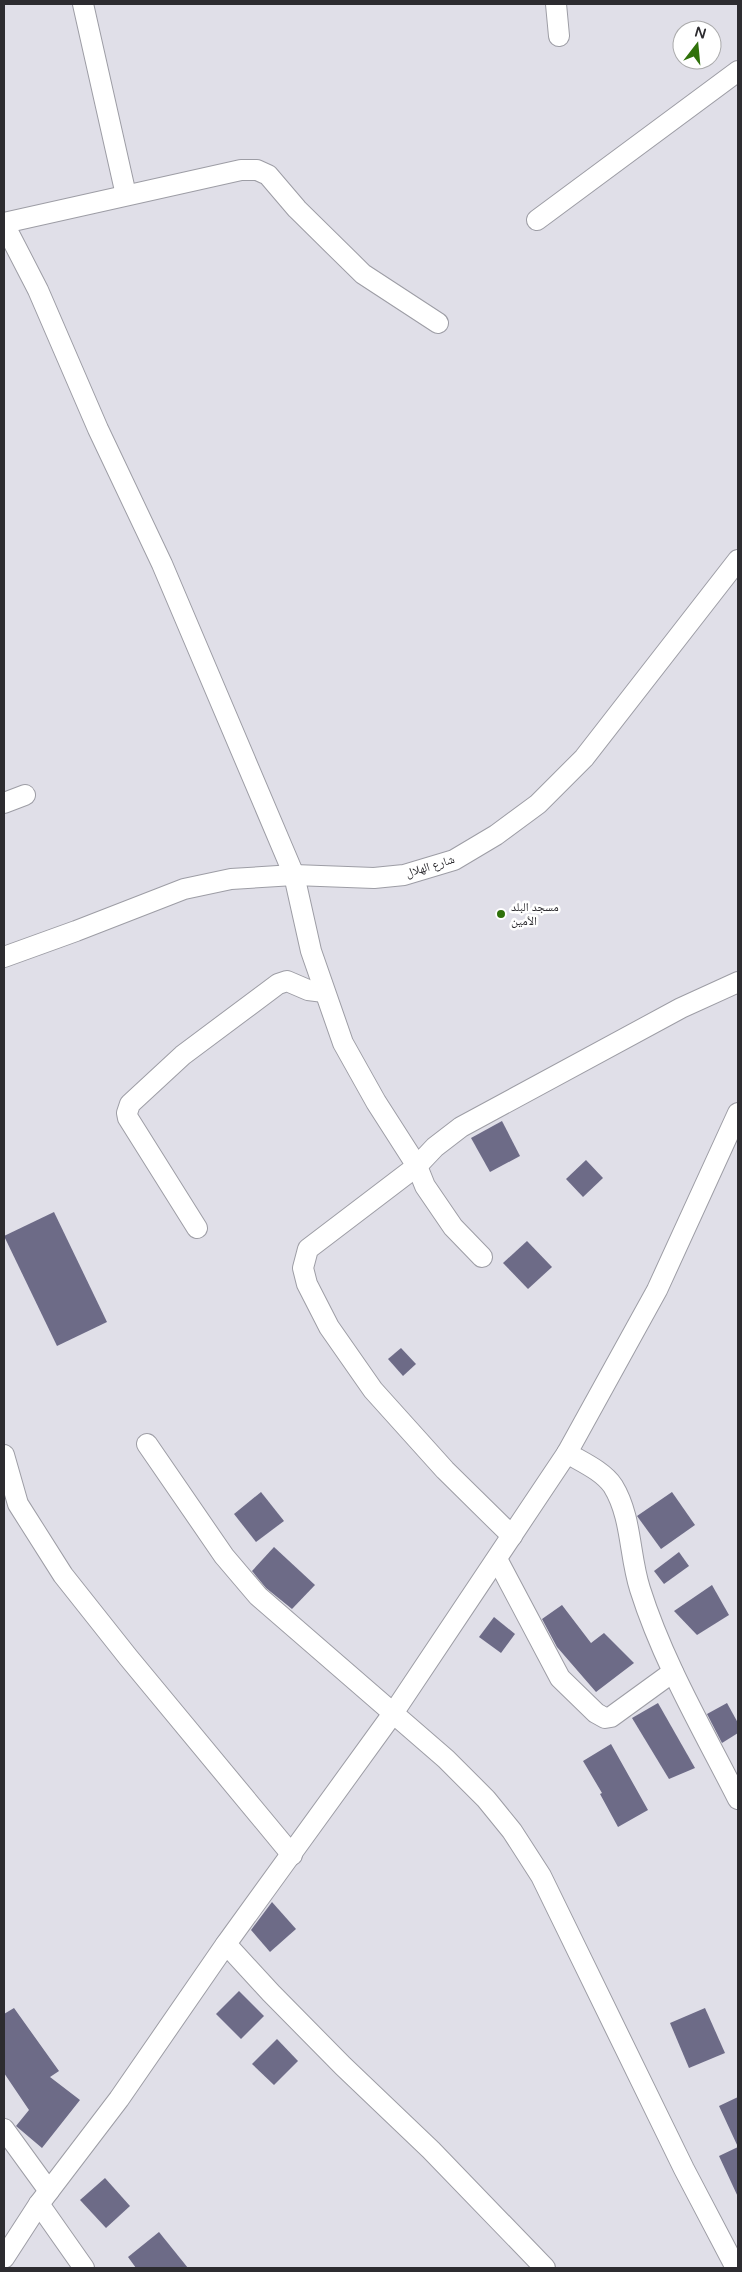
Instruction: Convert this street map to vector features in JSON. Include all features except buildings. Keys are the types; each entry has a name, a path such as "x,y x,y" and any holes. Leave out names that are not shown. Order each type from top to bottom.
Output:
{"street":[{"path":"83,4 126,195"},
{"path":"556,4 558,36"},
{"path":"537,220 738,71"},
{"path":"438,323 363,274 297,209 268,175 257,170 241,170 4,224 38,290 98,429 162,564 294,875 311,951 343,1043 376,1102 417,1166 425,1186 453,1227 482,1257"},
{"name":"شارع الهلال","path":"4,957 184,889 231,879 294,875 374,878 404,875 454,860 496,835 538,804 584,758 738,560"},
{"path":"4,803 26,795"},
{"path":"197,1228 128,1118 127,1113 130,1104 183,1055 278,984 287,981 308,990 324,992"},
{"path":"512,1536 445,1470 374,1390 329,1327 307,1284 302,1268 308,1249 417,1166 435,1147 461,1127 681,1008 738,982"},
{"path":"4,2258 44,2198 120,2098 226,1944 394,1712 567,1453 657,1290 738,1113"},
{"path":"147,1444 224,1556 258,1596 446,1758 486,1799 512,1831 541,1876 684,2169 736,2268"},
{"path":"567,1453 595,1470 612,1485 625,1511 639,1587 673,1672 738,1799"},
{"path":"4,1455 18,1504 63,1575 128,1657 292,1854"},
{"path":"497,1559 560,1678 596,1713 605,1718 611,1716 673,1672"},
{"path":"226,1944 343,2066 431,2150 545,2268"},
{"path":"4,2129 84,2268"}],"place":[{"name":"مسجد البلد الأمين","path":"501,914"}]}
